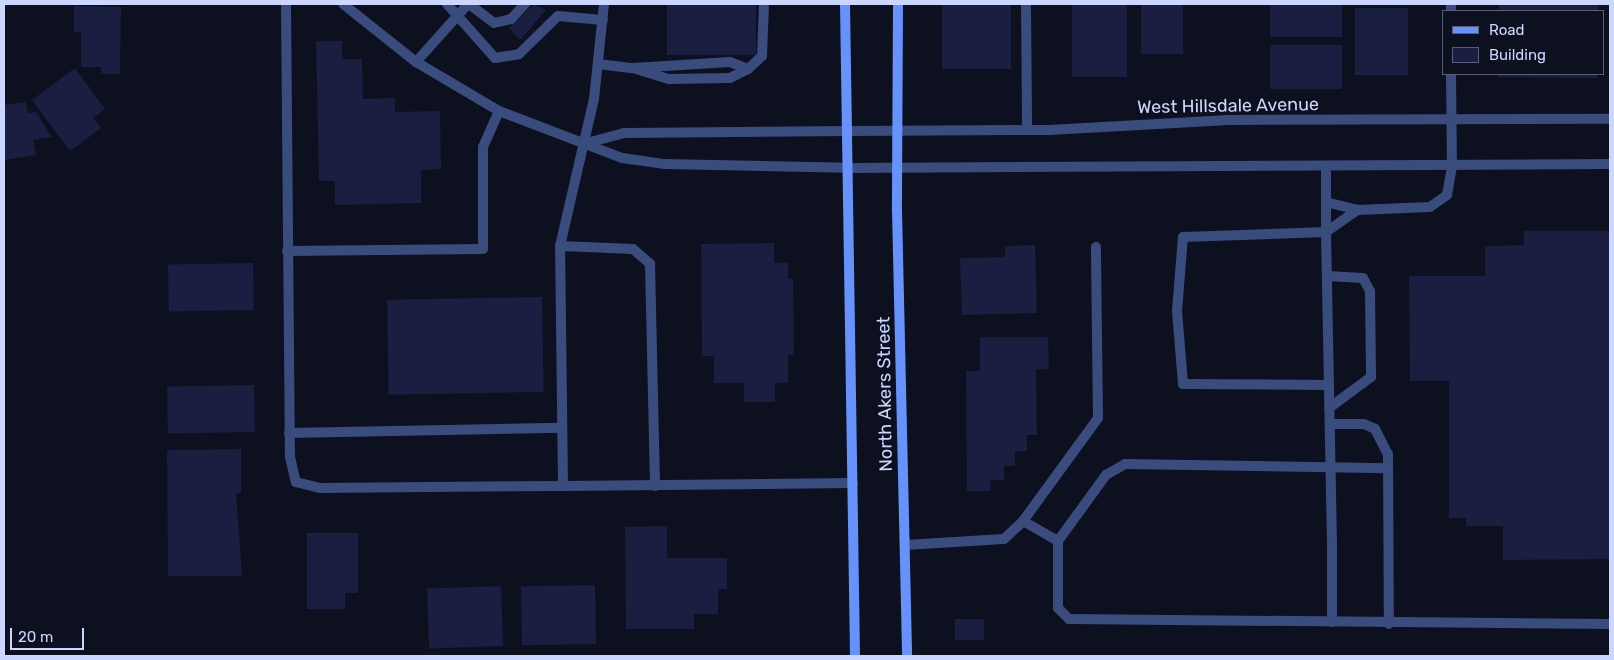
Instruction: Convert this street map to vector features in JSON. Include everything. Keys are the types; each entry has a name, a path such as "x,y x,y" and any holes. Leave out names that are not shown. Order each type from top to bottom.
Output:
{"main road":[{"name":"North Akers Street","path":"846,4 855,656"},
{"name":"North Akers Street","path":"898,4 897,167 907,656"}],"street":[{"path":"286,4 289,433 292,475 306,488 854,483"},
{"path":"344,4 416,62 499,112 622,158 664,164 848,168 1610,164"},
{"path":"447,4 495,58 519,54 558,16 603,20"},
{"path":"416,62 457,14 468,4 494,24 511,19 525,4"},
{"path":"562,486 560,246 583,144 598,64 604,4"},
{"path":"633,68 669,79 730,78 748,69 762,56 764,4"},
{"path":"1026,4 1027,130"},
{"path":"598,64 633,68 730,62 748,69"},
{"path":"1326,202 1358,210 1415,209 1440,203 1450,187 1452,166 1452,75"},
{"path":"287,251 483,249 483,147 499,112"},
{"name":"West Hillsdale Avenue","path":"583,144 624,133 1027,130 1229,120 1610,119"},
{"path":"1326,166 1332,622"},
{"path":"1329,386 1183,384 1178,320 1179,254 1189,233 1326,232 1358,210"},
{"path":"560,246 633,249 650,264 655,486"},
{"path":"905,545 1004,539 1023,521 1098,418 1096,248"},
{"path":"1327,276 1363,278 1370,291 1371,376 1329,408"},
{"path":"1330,424 1364,424 1375,430 1383,438 1388,468 1389,624"},
{"path":"289,433 561,428"},
{"path":"1388,468 1125,464 1106,476 1058,541 1058,608 1069,619 1389,624 1610,624"},
{"path":"1023,521 1058,541"}],"building":[{"path":"534,4 546,10 520,40 509,28"},
{"path":"667,4 756,4 756,55 667,55"},
{"path":"942,4 1011,4 1011,69 942,69"},
{"path":"1072,4 1127,4 1127,77 1072,77"},
{"path":"1141,4 1183,4 1183,54 1141,54"},
{"path":"1270,4 1342,4 1342,37 1270,37"},
{"path":"1499,4 1598,4 1598,10 1499,10"},
{"path":"74,6 121,7 120,74 101,74 101,67 81,67 81,33 74,32"},
{"path":"1355,8 1408,8 1408,75 1355,75"},
{"path":"316,41 342,41 342,59 362,59 363,99 395,98 395,112 440,111 441,169 421,170 421,203 335,205 335,181 319,181"},
{"path":"1270,45 1342,45 1342,89 1270,89"},
{"path":"75,68 105,109 93,118 101,128 70,151 32,100"},
{"path":"1498,75 1597,75 1597,78 1498,77"},
{"path":"26,102 28,113 36,112 52,137 33,140 36,155 4,160 4,105"},
{"path":"1524,231 1610,231 1610,559 1503,560 1503,526 1466,526 1466,518 1449,518 1449,381 1410,381 1409,276 1485,276 1485,246 1524,245"},
{"path":"774,243 774,263 788,263 788,279 793,279 794,355 788,355 788,383 775,383 775,402 744,402 744,383 714,383 714,356 702,356 701,244"},
{"path":"1035,245 1037,313 962,315 960,258 1005,257 1005,246"},
{"path":"253,263 254,310 169,311 168,264"},
{"path":"542,297 544,392 389,395 387,300"},
{"path":"980,337 1048,337 1049,369 1036,369 1037,435 1027,435 1027,451 1015,451 1015,466 1004,466 1004,480 990,480 991,491 967,491 966,371 980,371"},
{"path":"254,385 255,432 168,434 167,387"},
{"path":"241,449 241,493 236,493 242,576 168,576 167,450"},
{"path":"667,526 667,558 727,558 727,589 718,589 718,614 694,614 694,629 626,629 625,527"},
{"path":"307,533 358,533 358,593 345,593 345,609 307,609"},
{"path":"595,585 596,644 522,645 521,586"},
{"path":"501,586 503,646 429,649 427,589"},
{"path":"955,619 984,619 984,640 955,640"}]}
